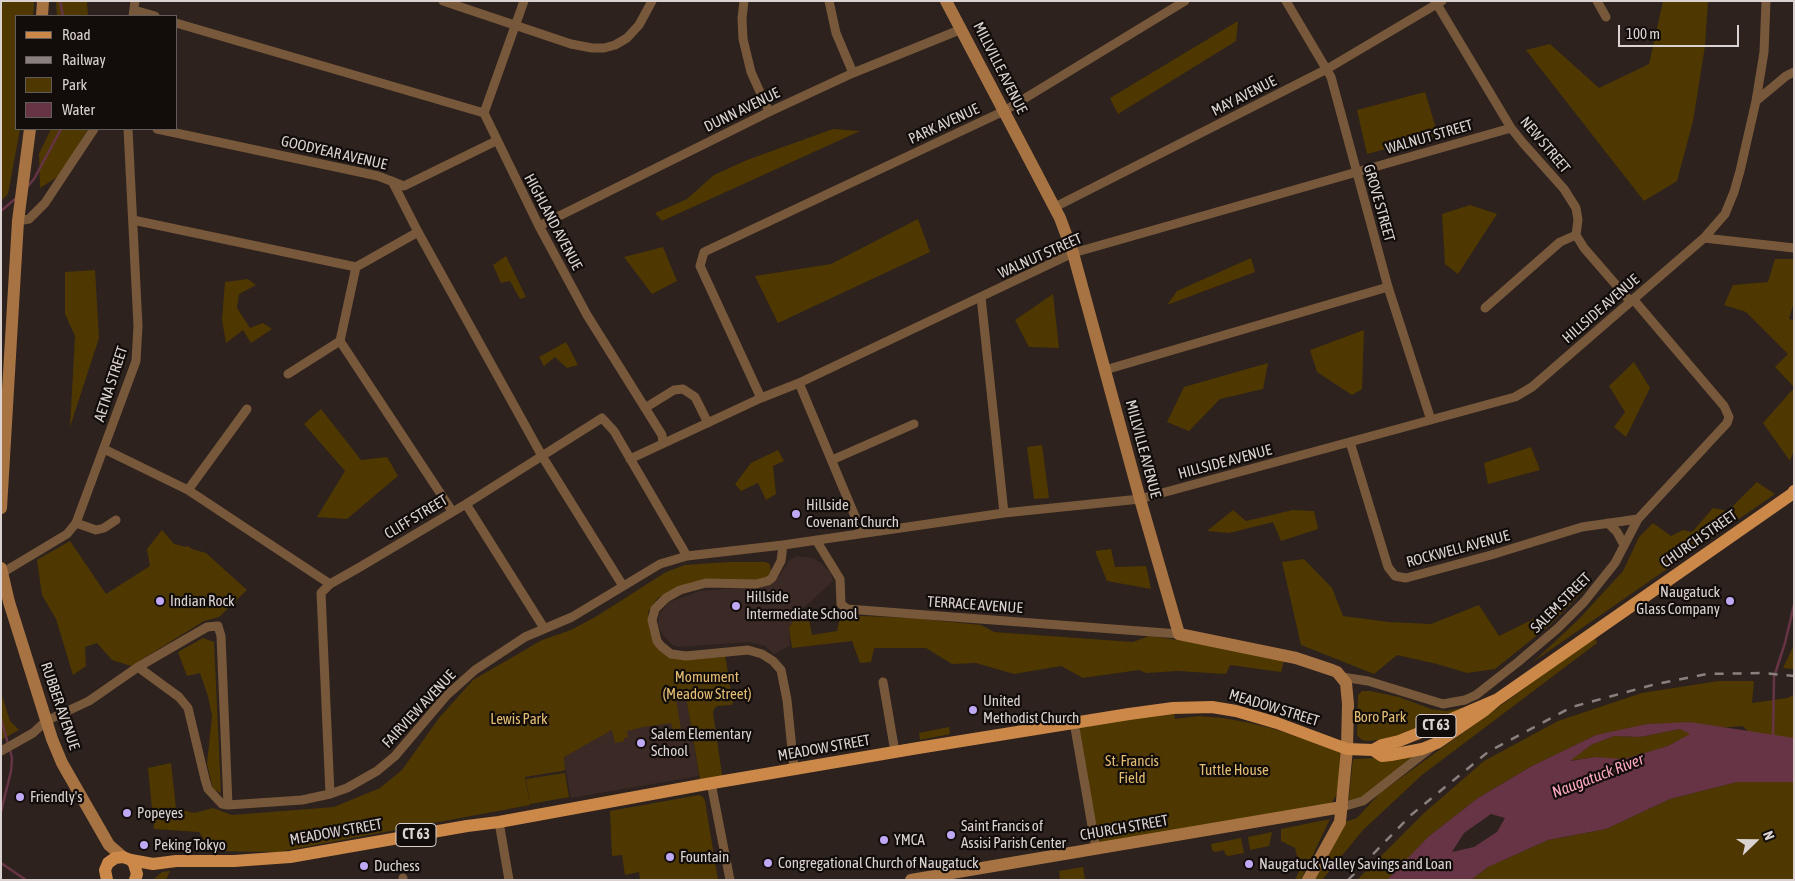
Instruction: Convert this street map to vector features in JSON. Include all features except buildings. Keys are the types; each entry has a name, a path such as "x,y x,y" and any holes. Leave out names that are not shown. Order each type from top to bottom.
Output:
{"main road":[{"name":"CHURCH STREET","path":"1373,750 1382,756 1422,749 1437,743 1793,493"},
{"name":"CHURCH STREET","path":"1347,749 1373,750 1382,745 1412,736 1498,699"},
{"name":"MEADOW STREET","path":"127,859 153,864 176,861 234,861 290,857 895,752 1074,722 1170,709 1212,708 1236,711 1262,718 1347,749"},
{"path":"105,873 115,858 127,859 134,864 136,878"},
{"name":"MEADOW STREET","path":"136,878 153,864"}],"street":[{"path":"42,15 43,1"},
{"path":"443,1 571,44 592,48 604,48 615,45 627,38 639,25 652,1"},
{"path":"178,23 484,113 524,1"},
{"path":"744,1 742,18 743,39 751,72 769,112"},
{"path":"829,1 836,33 853,73"},
{"name":"MILLVILLE AVENUE","path":"946,1 1055,208 1073,253 1179,634"},
{"name":"PARK AVENUE","path":"761,398 700,266 704,252 1004,111 1185,1"},
{"name":"GROVE STREET","path":"1286,1 1327,69 1334,86 1388,287 1431,420"},
{"path":"1597,1 1606,17"},
{"name":"HILLSIDE AVENUE","path":"783,545 1004,514 1140,499 1515,397 1532,387 1704,238 1725,214 1734,192 1756,101 1764,52 1766,1"},
{"name":"MAY AVENUE","path":"1055,208 1327,69 1438,2"},
{"name":"NEW STREET","path":"1438,2 1512,128 1564,189 1576,208 1578,220 1576,235"},
{"path":"134,9 152,15"},
{"name":"DUNN AVENUE","path":"538,226 769,112 853,73 962,29"},
{"path":"1756,101 1786,76 1794,72"},
{"name":"HIGHLAND AVENUE","path":"484,113 538,226 587,315 646,408 662,436 663,443"},
{"name":"WALNUT STREET","path":"630,459 981,298 1073,253 1512,128"},
{"path":"1,508 4,402 19,216 30,130"},
{"path":"19,216 29,219 45,203 93,130"},
{"name":"AETNA STREET","path":"2,573 67,534 76,523 136,361 138,343 128,130"},
{"name":"GOODYEAR AVENUE","path":"162,130 378,176 404,186 496,141"},
{"path":"392,181 418,232 542,456 623,586"},
{"path":"133,220 356,267 418,232"},
{"path":"1486,308 1560,242 1576,235 1584,248 1631,300"},
{"path":"1704,238 1794,248"},
{"path":"288,374 340,341 356,267"},
{"path":"1105,370 1388,287"},
{"path":"981,298 1004,514"},
{"name":"SALEM STREET","path":"1342,678 1368,682 1436,703 1453,704 1476,695 1558,628 1584,602 1606,575 1638,518 1727,423 1729,417 1724,406 1631,300"},
{"path":"340,341 452,511"},
{"path":"799,382 862,533"},
{"path":"646,408 674,390 683,389 695,397 708,423"},
{"path":"188,490 247,409"},
{"name":"CLIFF STREET","path":"330,584 466,504 602,418 614,431 688,556"},
{"path":"832,460 914,424"},
{"name":"ROCKWELL AVENUE","path":"1350,442 1388,567 1395,576 1406,578 1491,555 1582,527 1638,518"},
{"path":"104,449 188,490 330,584 321,593 330,794"},
{"path":"466,504 544,628"},
{"path":"76,523 96,530 104,528 116,520"},
{"path":"1608,523 1618,532 1624,545"},
{"name":"TERRACE AVENUE","path":"816,540 840,579 841,604 847,609 1179,634"},
{"path":"783,545 782,561 772,578 768,581 749,584 706,583 687,588 673,593 660,603 655,609 652,620 657,640 671,654 686,656 748,650 762,654 778,666 785,684 794,769"},
{"name":"FAIRVIEW AVENUE","path":"228,805 302,800 347,788 377,771 395,756 446,696 475,670 525,637 572,617 660,564 688,556 783,545"},
{"name":"RUBBER AVENUE","path":"1,568 9,602 46,721 62,763 109,845 127,859"},
{"path":"1,751 33,733 46,721 89,701 138,668 208,627 218,626 221,636 228,805 222,804 208,789 188,708 179,697 138,668"},
{"path":"1179,634 1296,658 1324,666 1337,672 1342,678 1348,691 1347,749 1342,807 1338,829 1308,880"},
{"path":"884,682 895,752"},
{"path":"1074,722 1096,849"},
{"path":"1342,807 1363,801 1437,743"},
{"path":"711,783 730,880"},
{"name":"CHURCH STREET","path":"911,880 934,878 1342,807"},
{"path":"499,822 509,880"},
{"path":"105,873 109,845"}],"shaded area":[{"name":"Hillside Intermediate School","path":"797,556 813,558 821,563 831,573 833,581 796,615 789,628 790,646 774,654 765,646 749,642 679,647 672,645 663,635 658,625 659,614 669,602 700,591 766,586 774,582 789,560"},
{"name":"Salem Elementary School","path":"685,690 699,776 571,798 563,757 615,728 655,695"}],"green space":[{"path":"1,1 34,1 33,15 15,15 15,130 20,130 8,194 1,201"},
{"path":"56,1 87,1 88,15 57,15"},
{"path":"1663,1 1708,1 1705,46 1693,121 1677,181 1644,201 1526,50 1550,44 1599,88 1649,64"},
{"path":"1238,21 1236,41 1118,114 1110,98"},
{"path":"1425,92 1438,135 1367,154 1357,110"},
{"path":"833,129 860,131 662,221 655,213 687,199 714,175 747,160"},
{"path":"51,130 87,130 59,176 40,188 39,154"},
{"path":"1470,205 1497,214 1458,274 1445,264 1442,214"},
{"path":"918,219 930,252 778,323 755,276 831,264"},
{"path":"663,247 677,281 652,294 624,257"},
{"path":"506,256 526,297 520,299 510,281 501,283 493,265"},
{"path":"1251,258 1255,272 1167,305 1177,291"},
{"path":"1775,259 1794,259 1794,302 1789,319 1794,320 1794,387 1775,367 1788,354 1746,312 1724,305 1733,285 1768,282"},
{"path":"95,270 99,338 70,427 75,336 65,314 65,272"},
{"path":"248,279 256,285 239,294 237,308 250,328 263,323 272,329 251,343 243,330 226,343 222,320 225,282"},
{"path":"1053,294 1059,348 1029,347 1015,320"},
{"path":"1364,330 1362,389 1352,395 1317,372 1310,350"},
{"path":"566,342 578,365 567,368 555,357 544,366 539,357"},
{"path":"1634,362 1650,388 1626,437 1614,427 1625,412 1609,386"},
{"path":"1268,363 1263,389 1220,399 1189,431 1167,422 1184,387"},
{"path":"1794,388 1794,450 1790,461 1763,423"},
{"path":"321,409 361,460 387,457 398,476 347,519 317,517 345,471 304,424"},
{"path":"1042,445 1049,498 1034,499 1027,447"},
{"path":"1531,447 1540,470 1488,484 1484,463"},
{"path":"778,450 784,461 773,466 776,494 766,500 758,483 741,491 735,484 751,463"},
{"path":"1757,482 1775,494 1533,662 1579,619 1623,571 1639,537 1653,523 1671,536 1683,530 1692,532 1713,508 1728,511"},
{"path":"1233,510 1246,521 1293,510 1314,511 1318,529 1281,541 1273,522 1229,533 1207,531"},
{"path":"162,530 174,544 188,546 206,553 247,590 219,617 204,621 131,666 112,660 97,643 85,647 86,666 73,675 56,619 42,595 37,560 70,541 106,594 150,566 147,549"},
{"path":"1111,549 1115,567 1146,566 1151,589 1107,581 1095,551"},
{"path":"1304,559 1332,588 1343,616 1389,622 1431,624 1479,605 1499,636 1560,606 1590,584 1551,624 1495,669 1467,673 1397,655 1374,674 1301,645 1282,562"},
{"name":"Lewis Park","path":"765,562 770,564 771,573 763,581 677,588 658,598 648,612 653,642 661,651 725,655 733,703 731,705 717,706 713,713 723,781 701,785 685,691 677,690 671,691 675,693 681,730 673,731 671,723 643,727 627,731 628,737 624,738 624,741 615,743 612,730 564,757 565,770 525,777 530,805 278,852 211,851 199,832 154,829 148,768 171,763 176,808 194,813 213,808 232,815 334,807 380,788 402,770 439,718 473,680 542,640 571,630 597,616 666,572 685,565"},
{"path":"807,609 812,635 837,631 840,618 862,616 912,618 981,625 994,632 1133,642 1149,636 1185,641 1284,661 1281,672 1230,665 1226,674 1178,671 1146,673 1139,670 1083,678 1061,666 1014,674 976,663 952,664 926,648 874,648 871,662 860,663 852,641 792,648 789,628 796,615"},
{"path":"1595,637 1597,643 1422,775 1363,830 1322,880 1314,880 1345,822 1357,818 1380,793"},
{"path":"203,638 214,642 221,793 213,789 207,764 212,716 208,696 200,673 187,676 178,652"},
{"path":"1794,645 1794,669 1783,668"},
{"path":"1718,681 1754,681 1752,703 1787,698 1794,695 1794,747 1757,742 1743,726 1707,729 1690,722 1596,735 1532,766 1478,798 1428,837 1388,880 1357,880 1423,814 1484,761 1558,721 1642,693"},
{"name":"Boro Park","path":"1362,691 1399,697 1431,709 1446,711 1468,707 1398,736 1367,741 1362,740 1357,735 1358,695"},
{"path":"1,693 10,721 19,730 1,740"},
{"path":"1173,708 1175,719 1199,716 1250,723 1344,752 1342,785 1331,804 1096,850 1074,722"},
{"path":"949,727 950,734 920,740 919,733"},
{"path":"1680,729 1691,734 1668,746 1623,760 1595,757 1568,761 1591,745 1614,736 1640,737"},
{"name":"Boro Park","path":"1420,754 1356,802 1348,804 1353,759"},
{"path":"565,773 569,797 530,804 526,779"},
{"path":"1737,782 1794,782 1794,880 1471,880 1488,867 1548,840 1606,829 1670,799"},
{"path":"699,795 705,801 718,880 640,880 639,872 625,875 622,855 612,856 610,811"},
{"path":"1330,819 1301,880 1295,880 1300,869 1295,848 1281,841 1281,829"},
{"path":"1272,832 1269,846 1250,850 1248,837"},
{"path":"1241,838 1244,853 1228,856 1224,850 1215,852 1212,850 1211,844"},
{"path":"1083,867 1085,880 1060,880 1059,871"},
{"path":"170,871 166,880 153,880 162,872"}],"water":[{"name":"Naugatuck River","path":"1690,722 1794,738 1794,782 1737,782 1670,799 1606,829 1548,840 1488,867 1471,880 1387,880 1428,837 1478,798 1532,766 1596,735 1647,724","holes":["1680,729 1690,734 1668,746 1624,759 1595,757 1570,761 1591,745 1614,736 1640,737","1491,814 1505,818 1497,832 1474,847 1452,852 1464,833"]}],"waterway":[{"path":"60,1 63,15"},
{"path":"28,186 34,179 60,130"},
{"path":"1,211 15,199"},
{"path":"1773,738 1774,677 1794,605"},
{"path":"1,719 8,744"},
{"path":"1,812 11,771 12,758 10,750"},
{"path":"1,863 26,880"}],"railway":[{"path":"1348,880 1411,815 1488,752 1572,707 1656,684 1707,674 1763,673 1794,676"}],"place":[{"name":"Hillside Covenant Church","path":"796,514"},
{"name":"Indian Rock","path":"160,601"},
{"name":"Naugatuck Glass Company","path":"1730,601"},
{"name":"Hillside Intermediate School","path":"736,606"},
{"name":"United Methodist Church","path":"973,710"},
{"name":"Salem Elementary School","path":"641,743"},
{"name":"Friendly's","path":"20,797"},
{"name":"Popeyes","path":"127,813"},
{"name":"Saint Francis of Assisi Parish Center","path":"951,835"},
{"name":"YMCA","path":"884,840"},
{"name":"Peking Tokyo","path":"144,845"},
{"name":"Fountain","path":"670,857"},
{"name":"Congregational Church of Naugatuck","path":"768,863"},
{"name":"Naugatuck Valley Savings and Loan","path":"1249,864"},
{"name":"Duchess","path":"364,866"}],"park label":[{"name":"Momument (Meadow Street)","path":"707,686"},
{"name":"St. Francis Field","path":"1132,770"},
{"name":"Tuttle House","path":"1234,770"}]}
